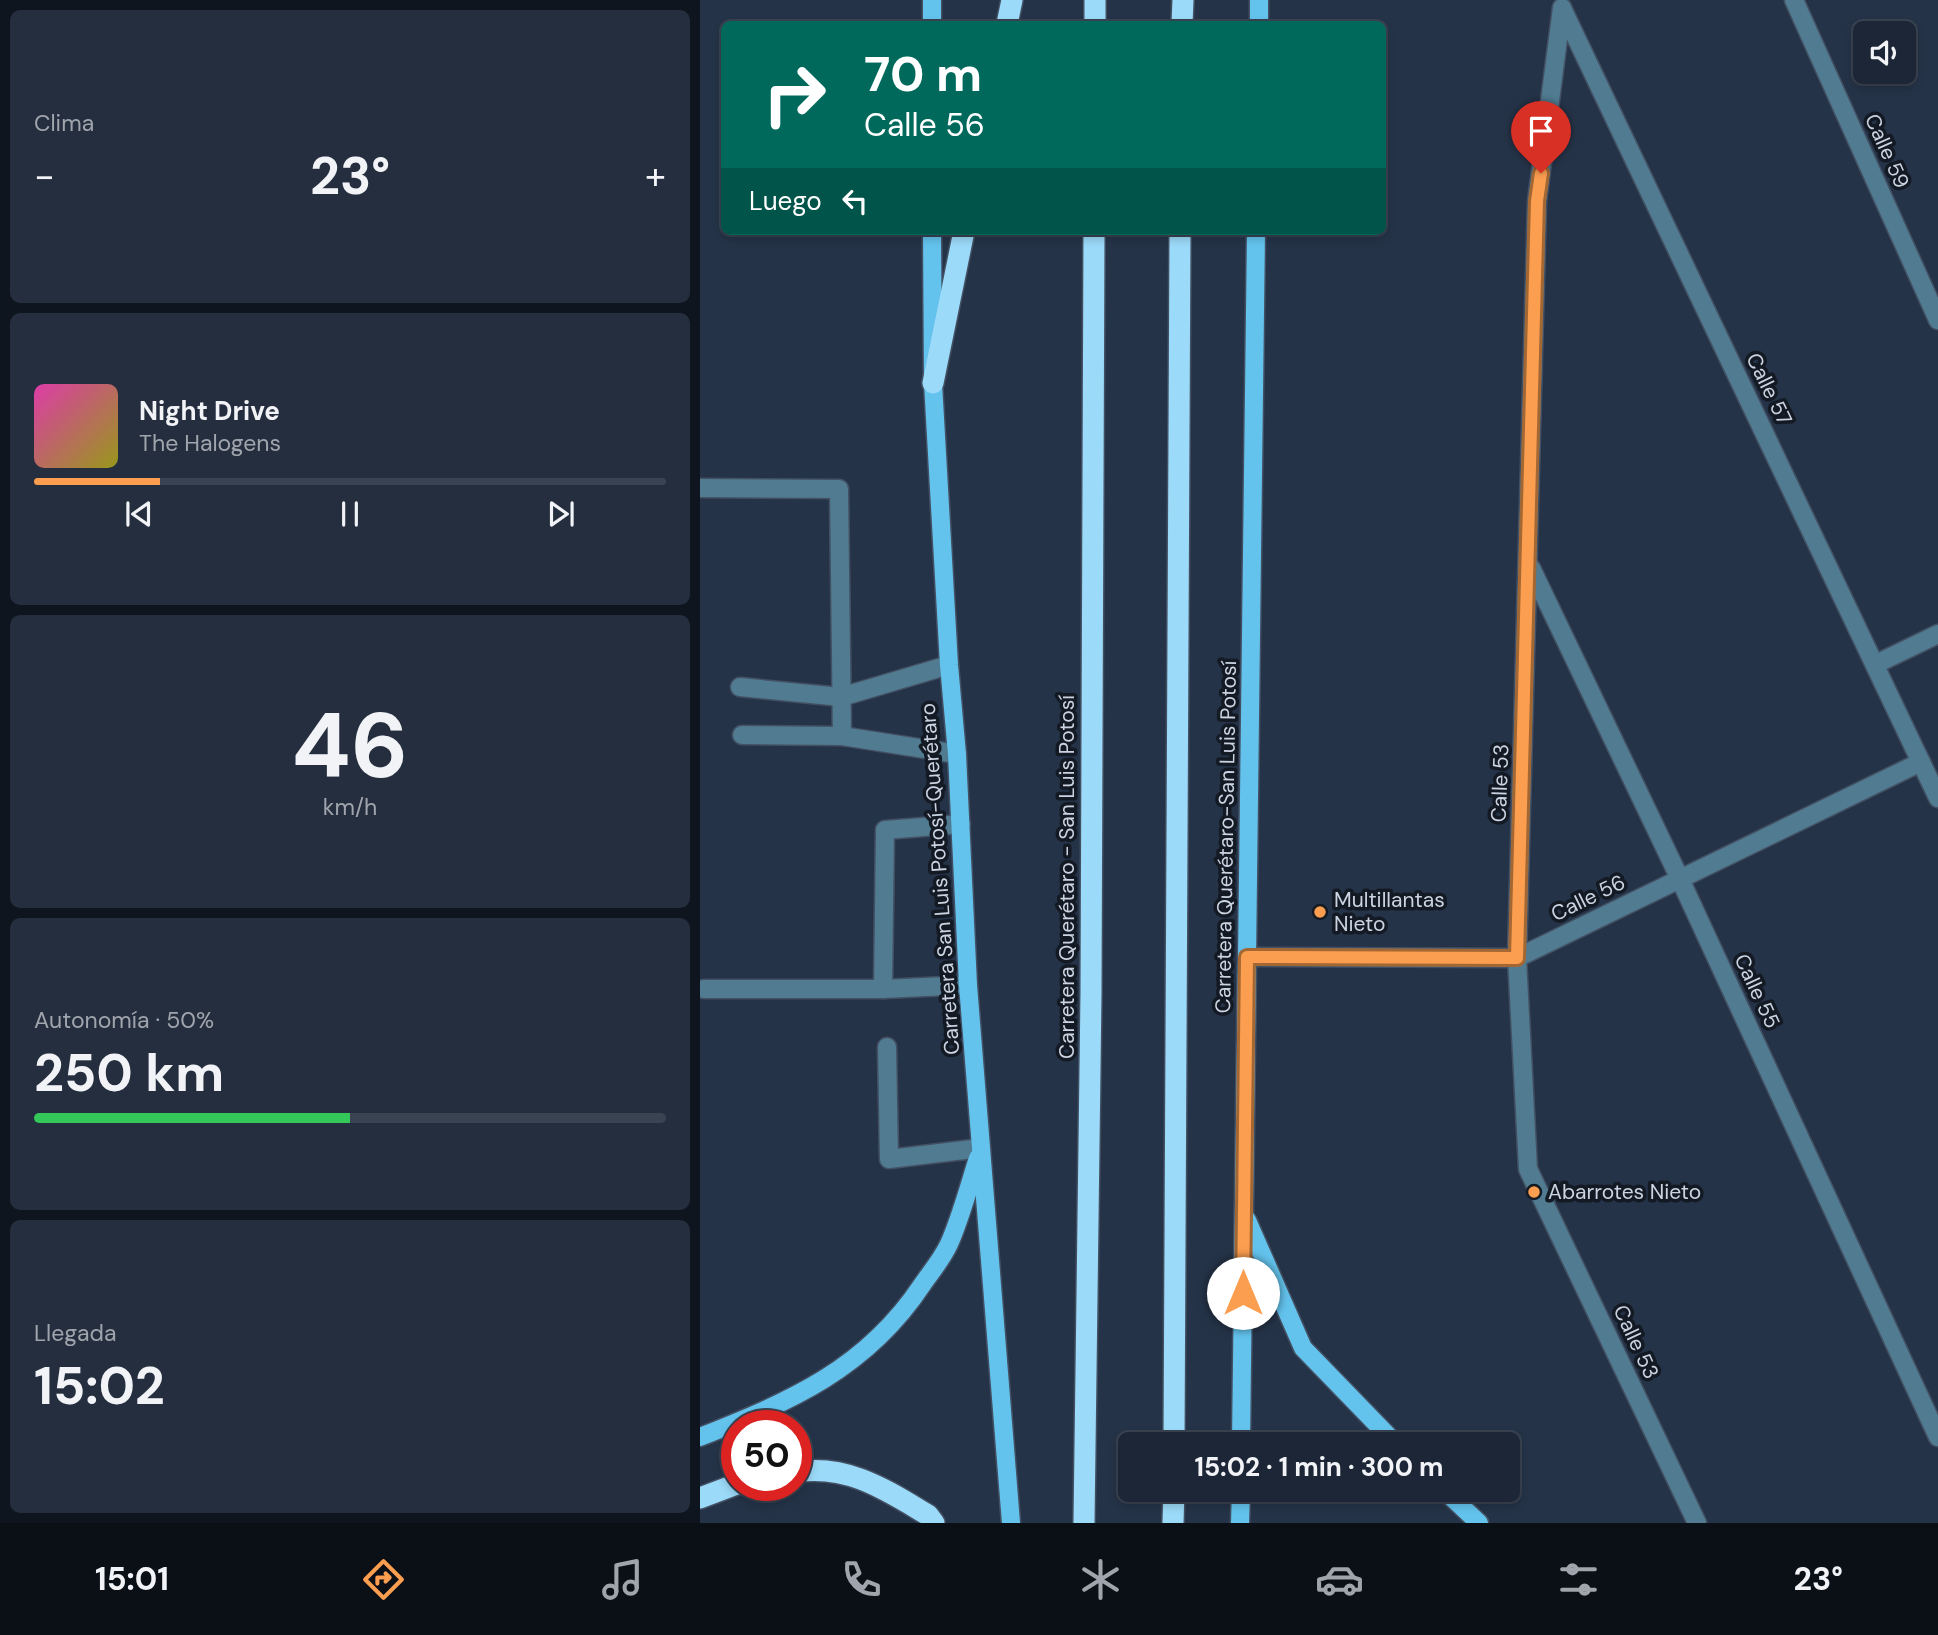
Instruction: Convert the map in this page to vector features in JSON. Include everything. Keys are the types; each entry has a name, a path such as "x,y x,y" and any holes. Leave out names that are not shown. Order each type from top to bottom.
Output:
{"highway":[{"path":"1008,21 1012,0"},
{"path":"1095,21 1096,0"},
{"path":"1182,21 1183,0"},
{"path":"933,383 963,235"},
{"name":"Carretera Querétaro - San Luis Potosí","path":"1084,1523 1091,993 1094,235"},
{"path":"1174,1432 1180,235"},
{"path":"812,1470 868,1479 928,1515 934,1523"},
{"path":"700,1499 721,1490"},
{"path":"1173,1523 1174,1502"}],"main road":[{"path":"932,0 932,21"},
{"path":"1259,0 1259,21"},
{"name":"Carretera San Luis Potosí-Querétaro","path":"932,235 933,383 949,665 957,754 968,985 1011,1523"},
{"name":"Carretera Querétaro-San Luis Potosí","path":"1241,1432 1256,235"},
{"path":"700,1437 784,1402 832,1376 873,1345 915,1296 948,1246 981,1148"},
{"path":"1244,1214 1303,1348 1384,1432"},
{"path":"1240,1523 1241,1502"},
{"path":"1457,1502 1479,1523"}],"street":[{"name":"Calle 59","path":"1794,0 1938,320"},
{"name":"Calle 53","path":"1560,4 1537,201 1530,565 1517,958 1528,1169 1697,1523"},
{"name":"Calle 57","path":"1560,4 1938,798"},
{"path":"700,488 839,489 842,736"},
{"name":"Calle 55","path":"1530,565 1680,879 1938,1437"},
{"path":"1876,664 1938,634"},
{"path":"740,687 841,696 949,665"},
{"path":"742,735 842,736 957,754"},
{"name":"Calle 56","path":"1247,957 1517,958 1921,762"},
{"path":"883,989 885,830 961,824"},
{"path":"704,989 883,989 968,985"},
{"path":"887,1047 889,1158 981,1148"}],"place":[{"name":"Multillantas Nieto","path":"1320,912"},
{"name":"Abarrotes Nieto","path":"1534,1192"}],"route":[{"path":"1243,1293 1247,957 1517,958 1530,565 1537,201 1541,173"}]}
